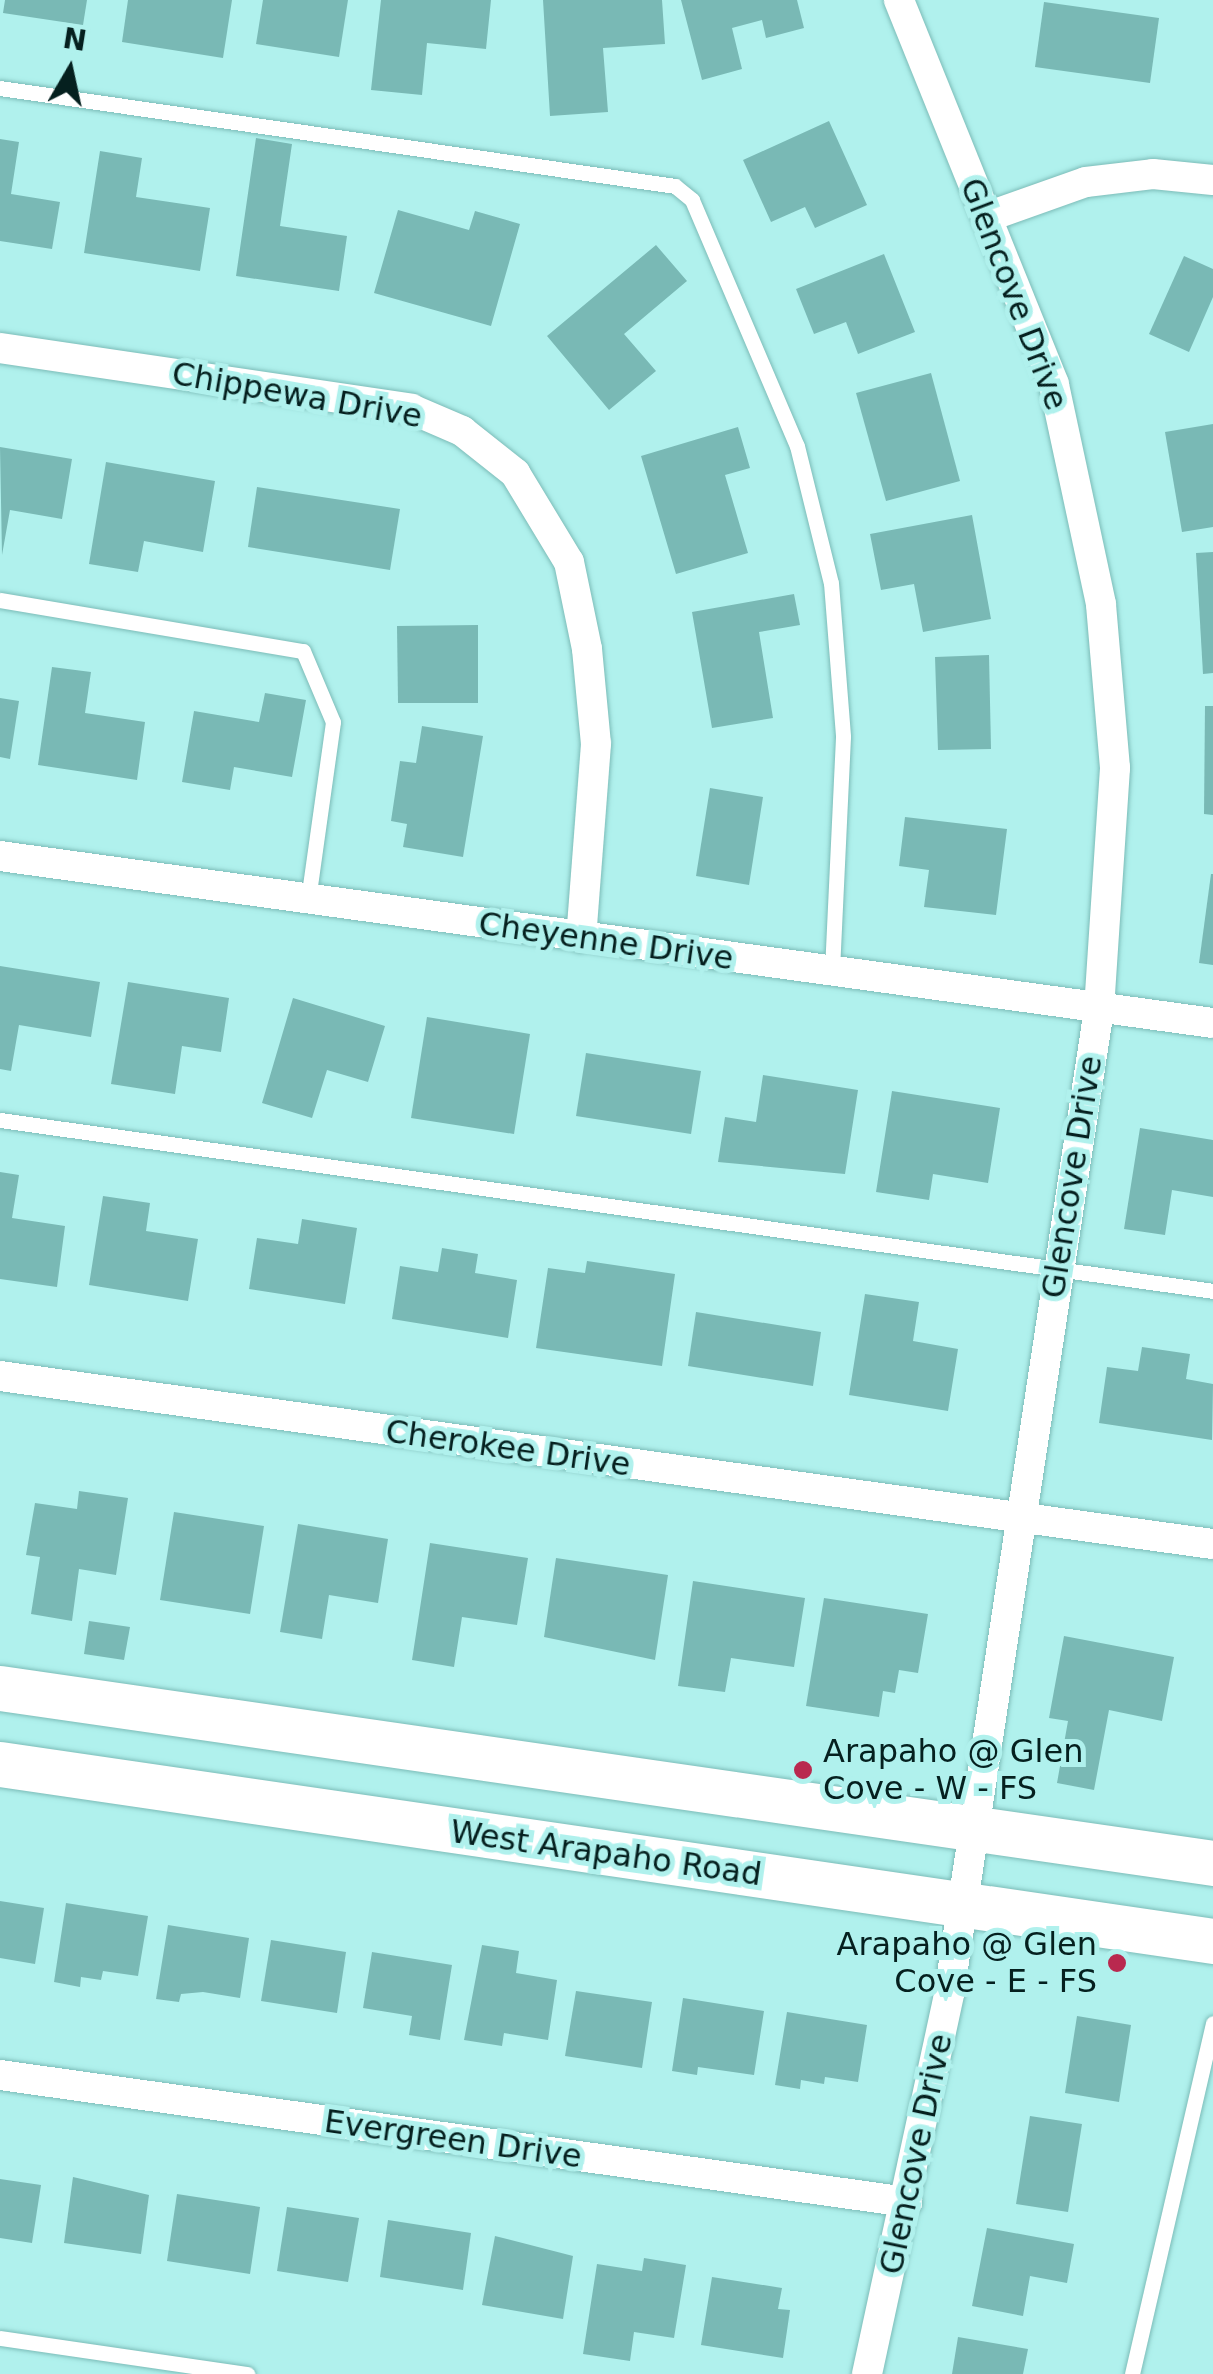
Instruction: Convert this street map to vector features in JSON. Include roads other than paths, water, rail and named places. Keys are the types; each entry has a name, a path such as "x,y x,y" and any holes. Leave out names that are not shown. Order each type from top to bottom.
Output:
{"main road":[{"path":"0,1688 1213,1863"},
{"name":"West Arapaho Road","path":"0,1764 1213,1941"}],"street":[{"name":"Glencove Drive","path":"867,2374 935,2083 969,1829 1098,1008 1115,768 1101,604 1054,384 900,0"},
{"path":"986,216 1086,182 1153,174 1213,180"},
{"name":"Chippewa Drive","path":"0,348 410,409 462,431 515,473 552,524 568,562 587,649 596,762 581,937"},
{"name":"Cheyenne Drive","path":"0,856 1213,1023"},
{"name":"Cherokee Drive","path":"0,1376 1016,1520 1213,1544"},
{"name":"Evergreen Drive","path":"0,2076 907,2202"}],"lane":[{"path":"0,88 676,186 692,200 797,446 831,583 843,737 832,972"},
{"path":"0,600 303,651 333,722 308,899"},
{"path":"0,1120 1213,1291"},
{"path":"1132,2374 1213,2023"},
{"path":"0,2338 247,2374"}],"place":[{"name":"Arapaho @ Glen Cove - W - FS","path":"803,1770"},
{"name":"Arapaho @ Glen Cove - E - FS","path":"1117,1963"}]}
